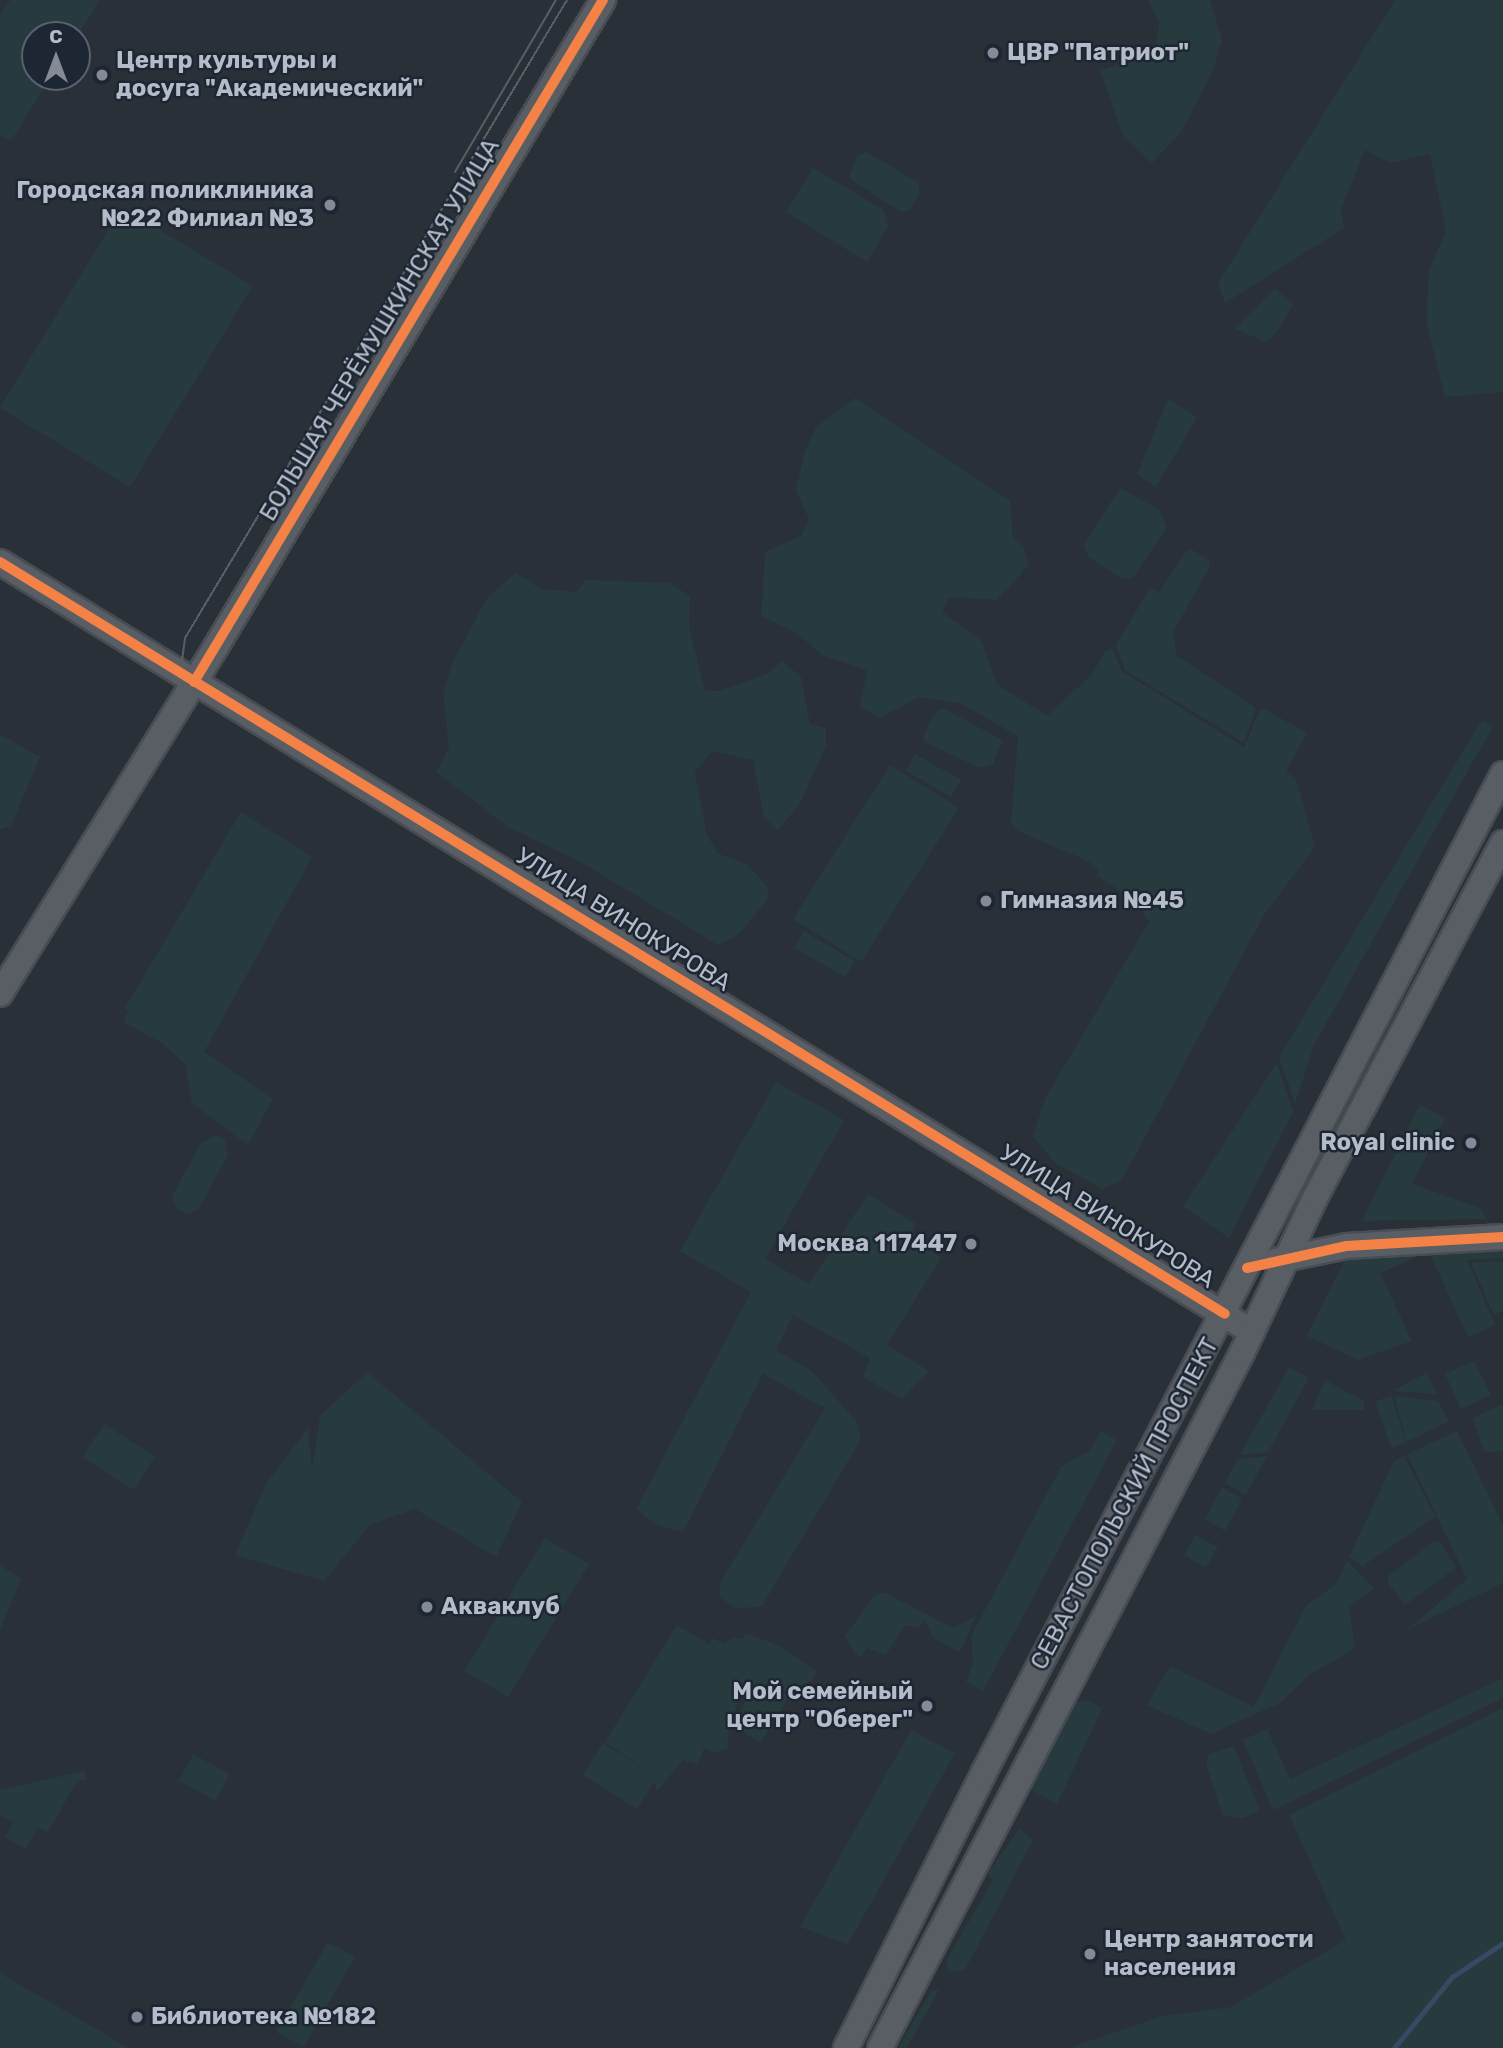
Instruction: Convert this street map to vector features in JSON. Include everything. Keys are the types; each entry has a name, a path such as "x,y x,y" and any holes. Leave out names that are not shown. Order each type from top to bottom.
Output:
{"main road":[{"name":"БОЛЬШАЯ ЧЕРЁМУШКИНСКАЯ УЛИЦА","path":"0,993 194,682 603,0"},
{"name":"УЛИЦА ВИНОКУРОВА","path":"0,562 1252,1332"},
{"name":"СЕВАСТОПОЛЬСКИЙ ПРОСПЕКТ","path":"846,2048 983,1774 1225,1314 1503,774"},
{"name":"СЕВАСТОПОЛЬСКИЙ ПРОСПЕКТ","path":"880,2048 1252,1332 1285,1258 1503,843"},
{"path":"1247,1268 1285,1258 1360,1245 1503,1237"}],"green space":[{"path":"10,0 100,0 87,21 21,21 21,91 42,91 11,141 0,135 0,16"},
{"path":"1148,0 1210,0 1222,40 1213,71 1181,132 1152,163 1123,135 1100,70 1155,56 1159,23"},
{"path":"1395,0 1503,0 1503,392 1445,397 1426,322 1429,270 1446,231 1430,154 1391,163 1365,150 1341,209 1344,228 1225,303 1218,283"},
{"path":"866,152 918,182 920,193 909,211 901,212 849,178 857,156"},
{"path":"813,168 884,210 888,227 867,262 786,212"},
{"path":"122,207 253,286 130,487 0,408"},
{"path":"1275,288 1293,305 1277,332 1266,342 1235,329"},
{"path":"855,398 1010,501 1013,537 1024,549 1029,565 997,600 949,597 942,612 981,640 997,685 1048,716 1093,673 1105,651 1112,648 1122,671 1244,747 1259,712 1264,709 1307,733 1286,772 1296,779 1315,847 1264,915 1122,1180 1103,1189 1055,1163 1033,1136 1045,1099 1149,922 1136,903 1097,875 1099,870 1090,862 1016,830 1011,822 1018,736 960,703 919,697 880,718 860,707 867,670 822,655 797,633 761,616 765,552 801,536 809,519 796,490 805,451 816,427"},
{"path":"1168,399 1197,417 1156,487 1137,474"},
{"path":"1120,488 1160,510 1167,528 1133,578 1123,579 1088,557 1084,544"},
{"path":"1191,549 1210,561 1210,567 1173,632 1177,656 1256,708 1244,743 1125,670 1116,645 1150,588 1159,593 1185,552"},
{"path":"515,573 541,589 576,592 586,580 669,583 690,596 689,626 705,691 719,691 767,674 782,661 801,677 810,724 826,728 826,746 799,805 778,830 764,817 753,760 712,751 695,772 706,832 717,853 748,865 769,889 766,902 738,935 718,945 577,860 508,827 436,772 449,748 443,693 452,664 487,598"},
{"path":"942,708 1003,740 993,764 980,768 925,742 923,737 932,717"},
{"path":"1482,720 1493,726 1314,1045 1295,1104 1279,1057"},
{"path":"0,734 40,757 11,826 0,829"},
{"path":"915,754 961,780 951,797 906,771"},
{"path":"890,765 959,808 861,962 793,919"},
{"path":"241,812 312,857 204,1052 273,1099 248,1145 192,1103 185,1064 162,1043 123,1022 129,1012 125,1008"},
{"path":"804,931 855,961 845,977 794,948"},
{"path":"1277,1063 1293,1112 1229,1238 1183,1206"},
{"path":"776,1082 844,1120 765,1259 809,1284 868,1194 916,1224 910,1237 941,1258 887,1345 929,1371 902,1399 863,1377 870,1358 793,1315 776,1350 812,1371 856,1421 861,1439 762,1606 736,1609 719,1596 721,1581 825,1408 763,1374 683,1532 656,1525 636,1509 751,1292 680,1251"},
{"path":"1420,1105 1446,1118 1412,1184 1481,1208 1486,1219 1362,1221"},
{"path":"217,1135 225,1140 228,1155 198,1210 186,1214 177,1209 172,1196 201,1143"},
{"path":"1503,1241 1503,1258 1467,1260 1495,1325 1468,1337 1425,1243"},
{"path":"1427,1253 1380,1273 1412,1341 1358,1360 1307,1336 1346,1258"},
{"path":"1503,1261 1503,1311 1494,1315 1471,1263"},
{"path":"1474,1361 1491,1395 1461,1409 1445,1374"},
{"path":"1289,1367 1309,1378 1268,1452 1240,1455"},
{"path":"367,1372 522,1502 496,1557 415,1509 371,1524 324,1581 235,1555 266,1484 308,1428 312,1469 320,1416"},
{"path":"1426,1373 1437,1394 1392,1391"},
{"path":"1325,1380 1364,1401 1364,1410 1312,1410"},
{"path":"1392,1396 1406,1443 1391,1448 1375,1401"},
{"path":"1394,1396 1438,1401 1449,1421 1407,1442"},
{"path":"1503,1404 1503,1451 1484,1452 1473,1418"},
{"path":"104,1424 155,1456 134,1490 82,1457"},
{"path":"1101,1431 1117,1440 983,1691 966,1682 973,1663 971,1636 1061,1467 1089,1451"},
{"path":"1457,1431 1503,1525 1503,1583 1407,1630 1467,1579 1407,1454"},
{"path":"1267,1456 1246,1495 1225,1483 1238,1459"},
{"path":"1404,1456 1435,1517 1363,1566 1349,1557 1394,1461"},
{"path":"1222,1487 1242,1499 1225,1531 1205,1519"},
{"path":"1195,1535 1218,1547 1206,1568 1184,1555"},
{"path":"545,1538 589,1564 508,1697 464,1671"},
{"path":"1434,1541 1440,1542 1456,1568 1405,1605 1388,1583 1388,1576"},
{"path":"1347,1560 1374,1589 1349,1607 1355,1648 1308,1676 1280,1703 1211,1734 1147,1705 1170,1666 1254,1707 1306,1606 1336,1584"},
{"path":"0,1565 21,1579 0,1630"},
{"path":"884,1592 953,1628 976,1616 960,1652 933,1638 924,1619 919,1628 905,1625 886,1655 867,1648 861,1657 856,1655 845,1636 874,1596"},
{"path":"677,1625 710,1645 712,1638 725,1644 732,1638 743,1639 745,1633 780,1646 816,1671 814,1679 789,1692 779,1689 789,1696 761,1743 731,1725 748,1697 740,1695 728,1733 729,1747 716,1753 704,1748 698,1764 683,1760 657,1791 654,1782 637,1809 583,1775 603,1743 651,1773 605,1742"},
{"path":"1503,1678 1503,1698 1273,1810 1243,1740 1267,1729 1290,1779"},
{"path":"1089,1701 1102,1709 1057,1804 1028,1788 1072,1702"},
{"path":"1503,1708 1503,2048 1069,2048 1162,2016 1231,2007 1346,1940 1289,1815"},
{"path":"911,1730 955,1753 848,1944 800,1927"},
{"path":"1234,1746 1260,1811 1243,1818 1223,1816 1206,1764 1209,1754"},
{"path":"193,1754 230,1774 216,1801 179,1781"},
{"path":"84,1771 87,1779 77,1781 48,1832 37,1828 26,1849 5,1837 14,1822 0,1815 0,1790"},
{"path":"1019,1829 1033,1840 965,1970 948,1972 947,1959 993,1881 988,1873"},
{"path":"328,1942 355,1957 304,2047 276,2032"},
{"path":"0,1973 129,2048 0,2048"},
{"path":"932,1990 939,1990 907,2048 898,2048"}],"waterway":[{"path":"1394,2048 1452,1977 1503,1943"}],"tram line":[{"path":"455,172 556,0"},
{"path":"0,1005 174,722 185,638 567,0"}],"cycle path":[{"path":"194,682 603,0"},
{"path":"0,562 1225,1314"},
{"path":"1247,1268 1346,1246 1503,1237"}],"place":[{"name":"ЦВР \"Патриот\"","path":"993,53"},
{"name":"Центр культуры и досуга \"Академический\"","path":"102,75"},
{"name":"Городская поликлиника №22 Филиал №3","path":"330,205"},
{"name":"Гимназия №45","path":"986,901"},
{"name":"Royal clinic","path":"1471,1143"},
{"name":"Москва 117447","path":"971,1244"},
{"name":"Акваклуб","path":"427,1607"},
{"name":"Мой семейный центр \"Оберег\"","path":"927,1706"},
{"name":"Центр занятости населения","path":"1090,1954"},
{"name":"Библиотека №182","path":"137,2017"}]}
